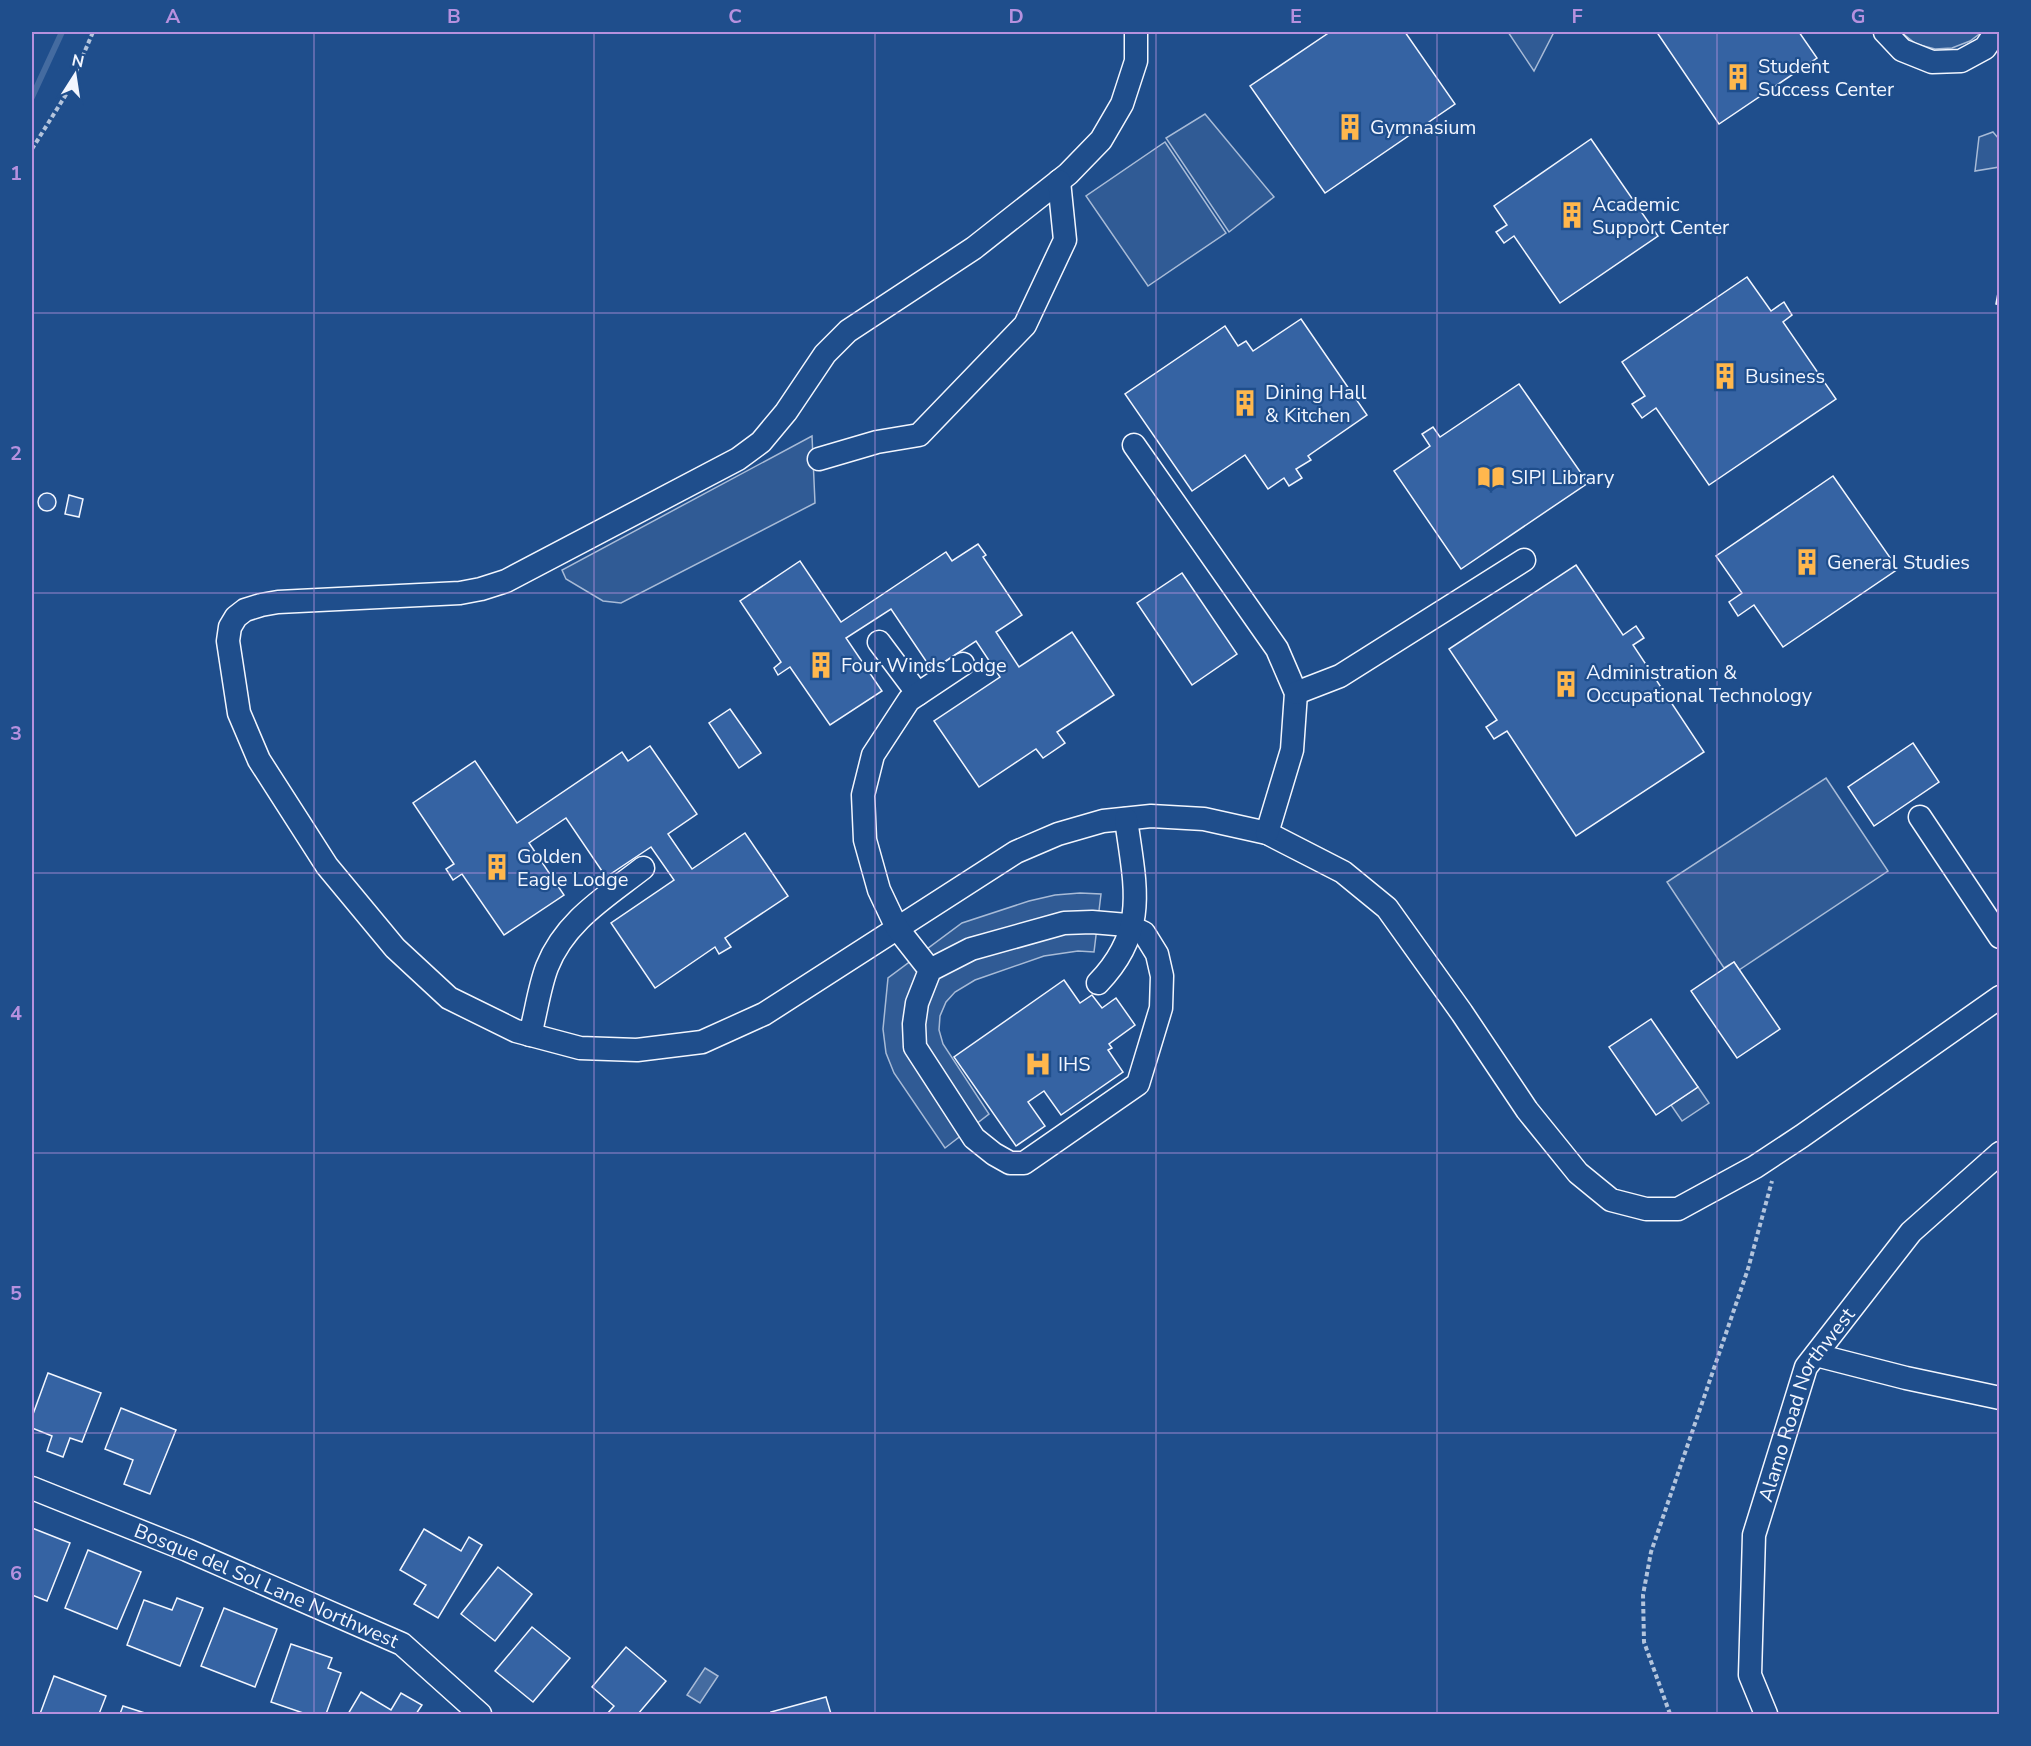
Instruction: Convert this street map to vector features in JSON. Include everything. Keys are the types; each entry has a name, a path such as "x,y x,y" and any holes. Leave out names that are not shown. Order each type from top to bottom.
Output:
{"street":[{"path":"1136,32 1136,61 1122,104 1101,140 1059,181 974,248 848,331 825,354 786,412 761,442 738,459 506,581 460,593 278,602 245,610 236,616 230,627 228,641 239,713 259,760 327,866 395,948 449,998 516,1031 580,1047 637,1050 702,1042 764,1014 1016,852 1058,834 1103,821 1151,816 1204,819 1268,833 1343,872 1387,908 1462,1013 1527,1110 1578,1173 1611,1200 1646,1209 1678,1209 1755,1167 2000,997"},
{"path":"1885,32 1902,50 1932,62 1961,61 1985,48 1996,32"},
{"path":"819,459 877,442 919,435 1025,324 1065,240 1059,181"},
{"path":"1134,445 1276,649 1296,693 1292,750 1268,833"},
{"path":"1296,693 1340,676 1524,561"},
{"path":"879,642 918,694"},
{"path":"930,970 897,928 879,890 866,840 863,795 873,755 909,700 963,664"},
{"path":"1920,817 2000,938"},
{"path":"1098,983 1112,969 1124,949 1132,928 1136,904 1126,819"},
{"path":"530,1035 547,967 559,943 578,918 643,868"},
{"path":"1092,922 1127,925 1144,933 1157,954 1162,976 1161,1008 1138,1084 1024,1163 1010,1162 994,1155 974,1138 915,1047 914,1024 917,1003 930,970 971,949 1064,923 1092,922"},
{"name":"Alamo Road Northwest","path":"1766,1714 1750,1675 1754,1535 1806,1367 1911,1232 2000,1153"},
{"path":"1816,1355 1906,1378 2000,1398"},
{"name":"Bosque del Sol Lane Northwest","path":"32,1488 187,1550 402,1644 480,1714"}],"path":[{"path":"32,149 67,93 93,32"},
{"path":"1670,1714 1644,1642 1643,1595 1651,1552 1748,1269 1780,1149"}],"shaded area":[{"path":"1508,32 1554,32 1534,71"},
{"path":"1901,32 1982,32 1970,41 1952,48 1935,49 1916,44"},
{"path":"1205,114 1274,197 1229,232 1166,138"},
{"path":"1993,132 1999,139 1999,167 1975,171 1979,137"},
{"path":"1165,142 1226,233 1148,286 1086,196"},
{"path":"812,436 815,503 621,603 603,601 566,579 562,570"},
{"path":"1826,778 1888,871 1739,970 1734,962 1724,968 1667,882"},
{"path":"1101,894 1094,952 1078,951 1044,956 975,980 955,992 946,1002 940,1016 939,1030 943,1044 989,1114 945,1148 894,1073 886,1053 883,1029 888,978 962,923 1029,901 1055,895"},
{"path":"1698,1087 1709,1103 1682,1121 1671,1105"},
{"path":"705,1668 718,1676 700,1703 687,1695"}],"building":[{"name":"Gymnasium","path":"1330,32 1405,32 1455,104 1325,193 1250,86"},
{"name":"Student Success Center","path":"1661,32 1799,32 1817,58 1719,124 1658,34"},
{"name":"Academic Support Center","path":"1591,139 1658,236 1560,303 1514,236 1504,243 1496,232 1507,225 1494,206"},
{"name":"Business","path":"1747,277 1771,311 1784,302 1792,315 1783,322 1836,399 1709,485 1656,408 1642,418 1632,404 1645,396 1622,362"},
{"path":"2000,282 2000,305 1996,304"},
{"name":"Dining Hall & Kitchen","path":"1301,319 1367,415 1308,456 1311,460 1296,469 1302,478 1289,486 1284,478 1268,489 1245,455 1192,491 1125,394 1225,326 1238,346 1246,341 1253,351"},
{"name":"SIPI Library","path":"1519,384 1588,483 1461,569 1394,471 1430,446 1422,434 1433,427 1440,437"},
{"name":"General Studies","path":"1833,476 1898,569 1783,647 1754,605 1738,616 1729,602 1742,593 1716,556"},
{"path":"47,493 53,496 56,502 53,508 47,511 41,508 38,502 41,496"},
{"path":"69,495 83,499 79,517 65,514"},
{"name":"Four Winds Lodge","path":"978,544 986,555 983,557 1022,615 996,632 1019,667 1072,632 1114,695 1057,732 1065,743 1043,758 1036,749 979,787 934,721 1000,677 976,641 932,670 891,609 846,638 882,691 830,725 790,667 778,675 774,668 781,662 740,601 800,561 841,622 946,552 952,561"},
{"name":"Administration & Occupational Technology","path":"1576,565 1623,635 1636,626 1644,638 1633,645 1704,752 1576,836 1507,731 1494,739 1486,727 1497,720 1449,649"},
{"path":"1182,573 1237,654 1192,685 1137,603"},
{"path":"730,709 761,753 739,768 709,723"},
{"path":"1913,743 1939,782 1874,826 1848,787"},
{"name":"Golden Eagle Lodge","path":"650,746 697,814 668,834 692,869 745,833 788,896 725,938 731,947 719,954 715,947 655,988 611,923 674,880 651,847 606,877 566,818 529,843 564,895 504,935 462,874 453,880 446,869 454,864 413,803 475,761 517,823 622,752 628,761"},
{"path":"1734,962 1780,1029 1737,1058 1691,991"},
{"name":"IHS","path":"1064,980 1080,1003 1092,995 1102,1008 1116,998 1135,1025 1109,1044 1112,1048 1108,1050 1123,1072 1061,1115 1044,1091 1028,1102 1045,1126 1016,1146 954,1057"},
{"path":"1651,1019 1698,1087 1656,1115 1609,1047"},
{"path":"48,1373 101,1393 82,1442 70,1438 63,1457 47,1451 52,1436 32,1428 32,1417"},
{"path":"121,1408 176,1430 150,1494 124,1484 133,1460 105,1449"},
{"path":"32,1528 70,1543 47,1601 32,1595"},
{"path":"424,1529 461,1551 469,1537 482,1545 438,1618 414,1604 426,1585 400,1570"},
{"path":"88,1550 141,1572 117,1629 65,1608"},
{"path":"498,1567 532,1594 495,1641 461,1614"},
{"path":"177,1598 203,1608 180,1666 127,1645 144,1600 172,1610"},
{"path":"224,1608 277,1629 255,1687 201,1666"},
{"path":"532,1627 570,1658 533,1702 495,1671"},
{"path":"291,1644 332,1658 328,1668 341,1673 326,1714 306,1714 271,1702"},
{"path":"626,1647 666,1681 638,1714 607,1714 614,1706 592,1687"},
{"path":"54,1676 106,1696 99,1714 40,1714"},
{"path":"361,1692 391,1710 401,1693 422,1705 416,1714 348,1714"},
{"path":"826,1697 831,1714 772,1714 771,1712"},
{"path":"123,1706 148,1714 120,1714"}],"waterway":[{"path":"32,97 62,32"}],"place":[{"name":"Student Success Center","path":"1738,77"},
{"name":"Gymnasium","path":"1350,127"},
{"name":"Academic Support Center","path":"1572,215"},
{"name":"Business","path":"1725,376"},
{"name":"Dining Hall & Kitchen","path":"1245,403"},
{"name":"SIPI Library","path":"1491,477"},
{"name":"General Studies","path":"1807,562"},
{"name":"Four Winds Lodge","path":"821,665"},
{"name":"Administration & Occupational Technology","path":"1566,684"},
{"name":"Golden Eagle Lodge","path":"497,867"},
{"name":"IHS","path":"1038,1064"}]}
